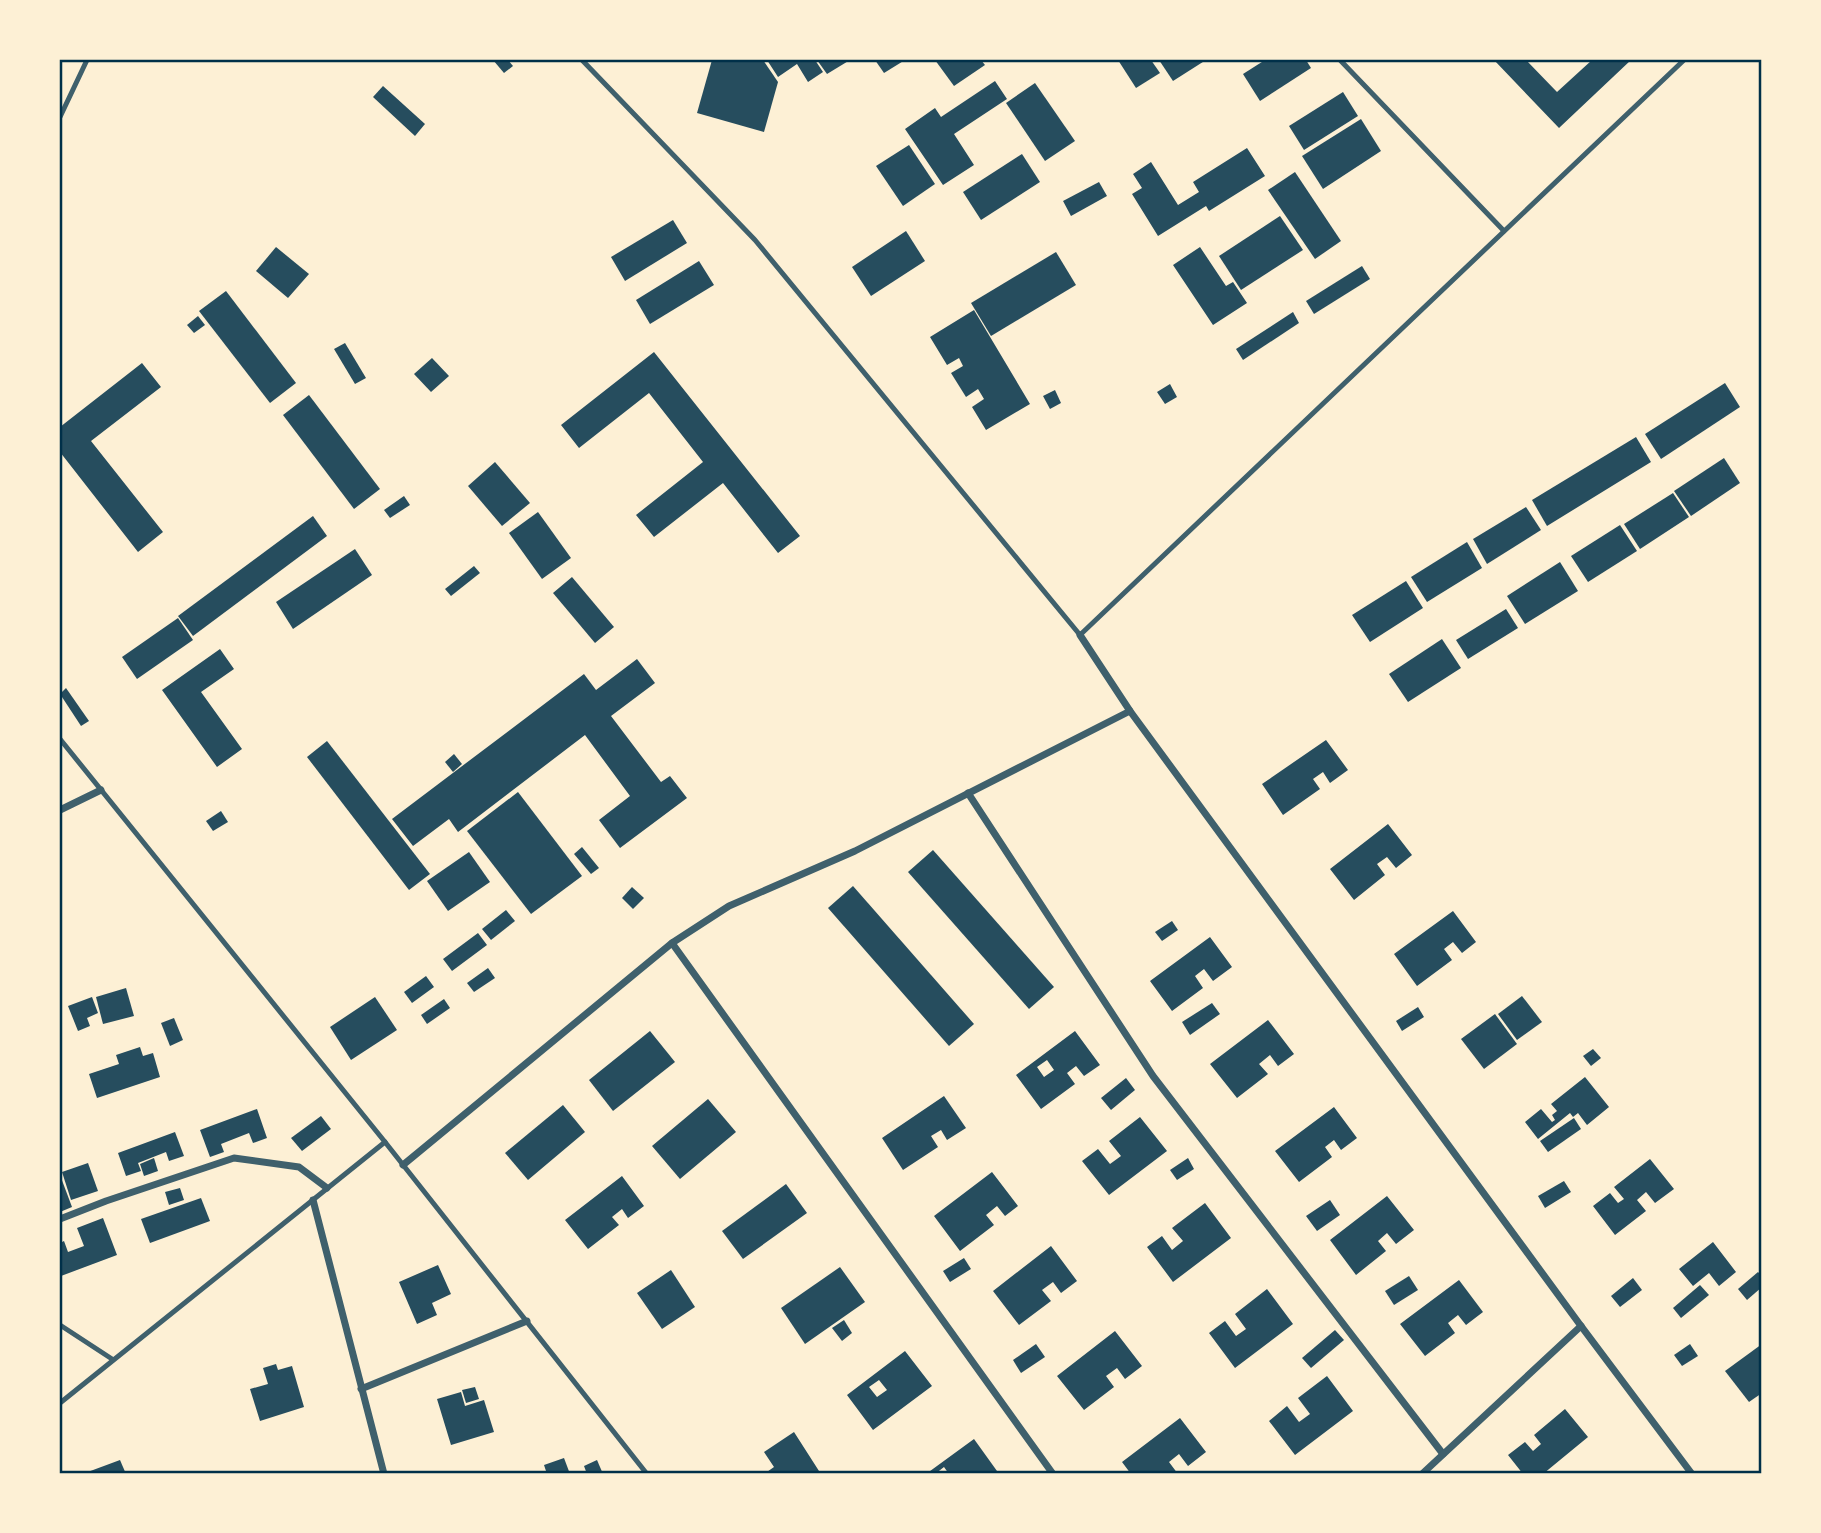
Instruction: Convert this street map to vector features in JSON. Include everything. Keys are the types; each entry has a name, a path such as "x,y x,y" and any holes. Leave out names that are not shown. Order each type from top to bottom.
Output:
{"street":[{"path":"1080,635 1130,711 1692,1474"},
{"path":"403,1165 672,943 729,906 855,851 1130,711"},
{"path":"60,810 101,790"},
{"path":"968,793 1153,1076 1443,1454"},
{"path":"672,943 1053,1474"},
{"path":"60,1219 106,1200 234,1158 299,1167 327,1188"},
{"path":"313,1200 384,1474"},
{"path":"361,1389 527,1321"},
{"path":"1422,1474 1581,1326"}],"lane":[{"path":"60,117 88,60"},
{"path":"582,60 755,240 1080,635 1684,60"},
{"path":"1340,60 1504,231"},
{"path":"60,739 385,1142 647,1474"},
{"path":"60,1403 385,1142"},
{"path":"60,1325 112,1359"}],"building":[{"path":"493,60 508,60 513,66 504,73"},
{"path":"712,60 763,60 778,82 764,132 697,113"},
{"path":"767,60 815,60 823,72 808,82 797,64 778,77"},
{"path":"817,60 850,60 827,74"},
{"path":"875,60 905,60 884,73"},
{"path":"935,60 981,60 985,65 954,86"},
{"path":"1118,60 1151,60 1160,73 1136,88"},
{"path":"1159,60 1206,60 1173,81"},
{"path":"1265,60 1306,60 1311,68 1260,101 1243,74"},
{"path":"1494,60 1526,60 1557,92 1592,60 1631,60 1559,128"},
{"path":"995,81 1007,99 954,134 974,165 943,185 905,129 935,108 941,117"},
{"path":"1035,83 1075,141 1045,161 1006,103"},
{"path":"383,86 425,124 415,136 373,97"},
{"path":"1343,92 1358,116 1304,150 1289,126"},
{"path":"1361,119 1381,151 1323,189 1302,156"},
{"path":"909,145 935,184 903,206 876,166"},
{"path":"1247,148 1265,176 1209,211 1206,206 1158,236 1132,194 1142,188 1133,174 1151,162 1178,205 1199,192 1193,182"},
{"path":"1022,154 1040,182 981,220 963,192"},
{"path":"1295,172 1341,241 1315,259 1268,190"},
{"path":"1099,182 1107,196 1071,216 1063,201"},
{"path":"1280,216 1303,250 1241,290 1219,256"},
{"path":"673,220 687,243 625,281 611,257"},
{"path":"906,231 925,261 871,296 852,267"},
{"path":"276,247 309,274 288,298 256,271"},
{"path":"1200,247 1226,286 1233,282 1247,303 1213,325 1173,265"},
{"path":"1056,252 1076,285 991,336 971,303"},
{"path":"699,261 714,285 650,324 636,300"},
{"path":"1362,266 1370,279 1314,314 1306,301"},
{"path":"226,291 296,383 270,403 199,311"},
{"path":"974,310 1030,404 986,430 972,407 984,399 978,389 966,397 951,373 963,366 959,358 947,365 930,337"},
{"path":"1293,312 1299,323 1243,360 1236,349"},
{"path":"198,316 205,325 194,333 187,325"},
{"path":"345,343 366,378 355,384 334,349"},
{"path":"654,352 800,536 778,553 723,483 654,537 636,515 703,462 649,393 579,448 561,425"},
{"path":"432,358 449,376 431,392 414,374"},
{"path":"142,363 161,387 91,441 163,532 138,552 60,452 60,427"},
{"path":"1725,383 1740,407 1661,459 1645,434"},
{"path":"1170,384 1177,397 1165,404 1157,392"},
{"path":"1055,390 1061,403 1050,409 1043,396"},
{"path":"309,395 380,489 354,509 283,415"},
{"path":"1636,437 1651,462 1547,526 1532,500"},
{"path":"1724,458 1740,483 1691,516 1674,491"},
{"path":"495,462 530,503 502,526 468,486"},
{"path":"1673,493 1689,517 1640,549 1624,524"},
{"path":"404,496 410,505 390,518 384,510"},
{"path":"1526,507 1541,530 1487,564 1473,539"},
{"path":"538,512 571,558 542,579 509,533"},
{"path":"313,516 327,536 193,636 178,616"},
{"path":"1620,525 1637,551 1588,582 1571,556"},
{"path":"1467,542 1482,568 1427,602 1411,577"},
{"path":"355,549 372,575 293,629 276,602"},
{"path":"1560,562 1578,591 1525,624 1507,596"},
{"path":"474,566 480,573 451,596 445,589"},
{"path":"572,577 614,627 595,643 553,593"},
{"path":"1406,581 1423,608 1370,642 1352,615"},
{"path":"1506,609 1518,628 1468,659 1456,640"},
{"path":"178,618 193,640 137,679 122,657"},
{"path":"1442,639 1461,668 1408,702 1389,674"},
{"path":"220,649 234,669 201,692 242,749 217,767 162,690"},
{"path":"637,659 655,683 611,716 661,782 670,776 687,798 620,848 599,820 630,796 585,735 458,832 449,819 413,846 392,819 584,674 596,690"},
{"path":"66,688 89,721 81,726 60,694"},
{"path":"1326,740 1348,770 1330,783 1323,772 1313,779 1320,789 1283,815 1262,784"},
{"path":"327,741 430,874 409,890 307,757"},
{"path":"454,754 462,764 453,772 445,762"},
{"path":"518,792 582,876 531,914 467,831"},
{"path":"221,811 228,822 213,831 206,821"},
{"path":"1388,824 1412,855 1396,868 1387,857 1377,864 1385,875 1354,900 1330,869"},
{"path":"582,847 599,868 591,874 574,854"},
{"path":"933,850 1054,987 1029,1009 908,872"},
{"path":"469,852 490,882 448,911 427,881"},
{"path":"853,886 974,1024 949,1046 828,908"},
{"path":"632,887 644,898 633,909 622,898"},
{"path":"506,910 515,921 491,940 482,929"},
{"path":"1453,911 1476,942 1462,953 1453,942 1444,949 1452,960 1417,986 1394,954"},
{"path":"1172,921 1178,930 1162,941 1155,932"},
{"path":"478,933 487,945 452,971 443,959"},
{"path":"1210,937 1232,967 1213,981 1204,969 1195,976 1203,988 1172,1011 1150,981"},
{"path":"488,968 495,978 474,992 467,983"},
{"path":"426,976 434,987 412,1003 404,992"},
{"path":"126,988 134,1016 103,1024 96,997"},
{"path":"1522,996 1542,1022 1517,1040 1498,1014"},
{"path":"92,997 98,1013 87,1018 90,1026 78,1031 68,1006"},
{"path":"375,997 397,1030 351,1060 330,1027"},
{"path":"444,999 450,1008 427,1024 421,1015"},
{"path":"1212,1003 1220,1014 1190,1035 1182,1022"},
{"path":"1418,1007 1424,1017 1402,1031 1396,1021"},
{"path":"1495,1014 1517,1044 1484,1069 1461,1039"},
{"path":"174,1018 183,1040 170,1046 161,1023"},
{"path":"1268,1020 1294,1054 1278,1066 1270,1055 1259,1064 1268,1074 1237,1098 1210,1064"},
{"path":"650,1031 675,1062 613,1111 589,1080"},
{"path":"1075,1031 1100,1065 1084,1076 1076,1066 1067,1073 1075,1084 1041,1109 1016,1075","holes":["1047,1060 1054,1070 1044,1077 1037,1067"]},
{"path":"140,1047 143,1056 153,1053 160,1077 97,1098 89,1074 119,1064 116,1055"},
{"path":"1593,1049 1601,1058 1591,1066 1583,1056"},
{"path":"1585,1077 1609,1107 1587,1125 1578,1113 1573,1117 1570,1113 1538,1139 1525,1122 1541,1109 1552,1122 1555,1120 1552,1115 1557,1111 1551,1104"},
{"path":"1126,1078 1135,1090 1111,1110 1101,1098"},
{"path":"944,1096 966,1128 947,1140 941,1130 931,1136 938,1147 903,1170 882,1138"},
{"path":"708,1099 736,1132 680,1179 652,1146"},
{"path":"563,1105 585,1132 528,1180 505,1153"},
{"path":"1334,1107 1357,1138 1341,1150 1334,1140 1325,1147 1332,1157 1299,1182 1275,1151"},
{"path":"257,1109 267,1138 253,1143 249,1133 221,1144 224,1152 210,1157 200,1130"},
{"path":"321,1116 331,1129 302,1151 291,1138"},
{"path":"1140,1117 1167,1151 1109,1195 1082,1161 1098,1149 1110,1164 1121,1156 1109,1141"},
{"path":"1574,1118 1581,1129 1548,1152 1540,1141"},
{"path":"175,1132 184,1156 169,1161 166,1152 138,1163 141,1171 126,1176 118,1153"},
{"path":"154,1158 158,1171 144,1176 140,1164"},
{"path":"1188,1158 1194,1169 1177,1180 1170,1170"},
{"path":"1650,1159 1674,1189 1655,1203 1646,1192 1637,1200 1646,1211 1615,1235 1593,1206 1610,1193 1618,1203 1624,1199 1614,1187"},
{"path":"88,1163 98,1191 71,1200 62,1172"},
{"path":"992,1172 1018,1206 1005,1216 997,1206 986,1215 994,1225 960,1251 934,1216"},
{"path":"60,1175 72,1207 60,1212"},
{"path":"622,1176 644,1206 628,1218 622,1209 612,1217 619,1225 588,1249 565,1220"},
{"path":"1564,1181 1571,1192 1545,1208 1538,1196"},
{"path":"786,1184 807,1213 743,1259 722,1231"},
{"path":"180,1188 184,1200 169,1205 165,1192"},
{"path":"1387,1196 1414,1230 1396,1244 1387,1233 1378,1241 1386,1251 1356,1275 1330,1240"},
{"path":"201,1198 210,1221 150,1243 141,1219"},
{"path":"1330,1200 1340,1215 1317,1231 1306,1216"},
{"path":"1205,1203 1231,1238 1173,1282 1147,1247 1162,1236 1172,1250 1183,1241 1172,1228"},
{"path":"103,1218 117,1255 61,1276 60,1243 64,1241 68,1252 84,1246 77,1228"},
{"path":"1713,1242 1736,1272 1719,1286 1709,1273 1693,1286 1679,1269"},
{"path":"1051,1246 1077,1281 1061,1293 1053,1282 1042,1290 1051,1301 1019,1325 993,1291"},
{"path":"964,1258 971,1269 950,1282 943,1271"},
{"path":"438,1265 451,1294 432,1303 437,1315 417,1324 399,1282"},
{"path":"840,1267 865,1302 805,1344 781,1308"},
{"path":"671,1270 695,1307 662,1329 637,1293"},
{"path":"1758,1272 1762,1276 1762,1287 1747,1300 1738,1289"},
{"path":"1409,1276 1418,1290 1394,1305 1385,1291"},
{"path":"1633,1278 1642,1290 1620,1307 1611,1296"},
{"path":"1459,1280 1483,1312 1466,1325 1458,1315 1448,1323 1455,1333 1425,1356 1400,1324"},
{"path":"1700,1285 1709,1295 1681,1318 1673,1308"},
{"path":"1267,1289 1293,1324 1235,1368 1209,1333 1225,1321 1236,1336 1246,1329 1235,1314"},
{"path":"844,1320 852,1333 842,1341 832,1328"},
{"path":"1335,1330 1344,1340 1311,1368 1302,1358"},
{"path":"1115,1331 1142,1366 1125,1379 1117,1368 1106,1376 1114,1387 1084,1410 1057,1376"},
{"path":"1036,1344 1045,1357 1021,1373 1013,1360"},
{"path":"1690,1344 1698,1356 1682,1366 1674,1355"},
{"path":"1762,1344 1762,1393 1749,1402 1725,1371"},
{"path":"905,1351 932,1386 873,1430 847,1395","holes":["879,1380 887,1390 877,1397 869,1387"]},
{"path":"276,1364 278,1370 292,1366 304,1407 260,1421 250,1389 268,1384 263,1368"},
{"path":"1327,1376 1353,1411 1295,1455 1269,1421 1287,1406 1299,1422 1310,1414 1298,1398"},
{"path":"475,1387 479,1399 466,1403 462,1390"},
{"path":"461,1392 465,1406 484,1400 494,1432 451,1445 437,1399"},
{"path":"1565,1409 1588,1437 1543,1474 1523,1474 1508,1455 1525,1442 1533,1451 1541,1444 1534,1435"},
{"path":"1180,1418 1206,1452 1188,1466 1179,1454 1169,1462 1178,1474 1131,1474 1122,1462"},
{"path":"794,1432 819,1471 815,1474 764,1474 774,1467 764,1452"},
{"path":"974,1439 997,1471 993,1474 949,1474 944,1467 935,1474 926,1474"},
{"path":"564,1458 570,1474 539,1474 546,1471 544,1465"},
{"path":"120,1460 126,1474 85,1474 85,1473"},
{"path":"597,1460 603,1474 587,1474 584,1466"}]}
